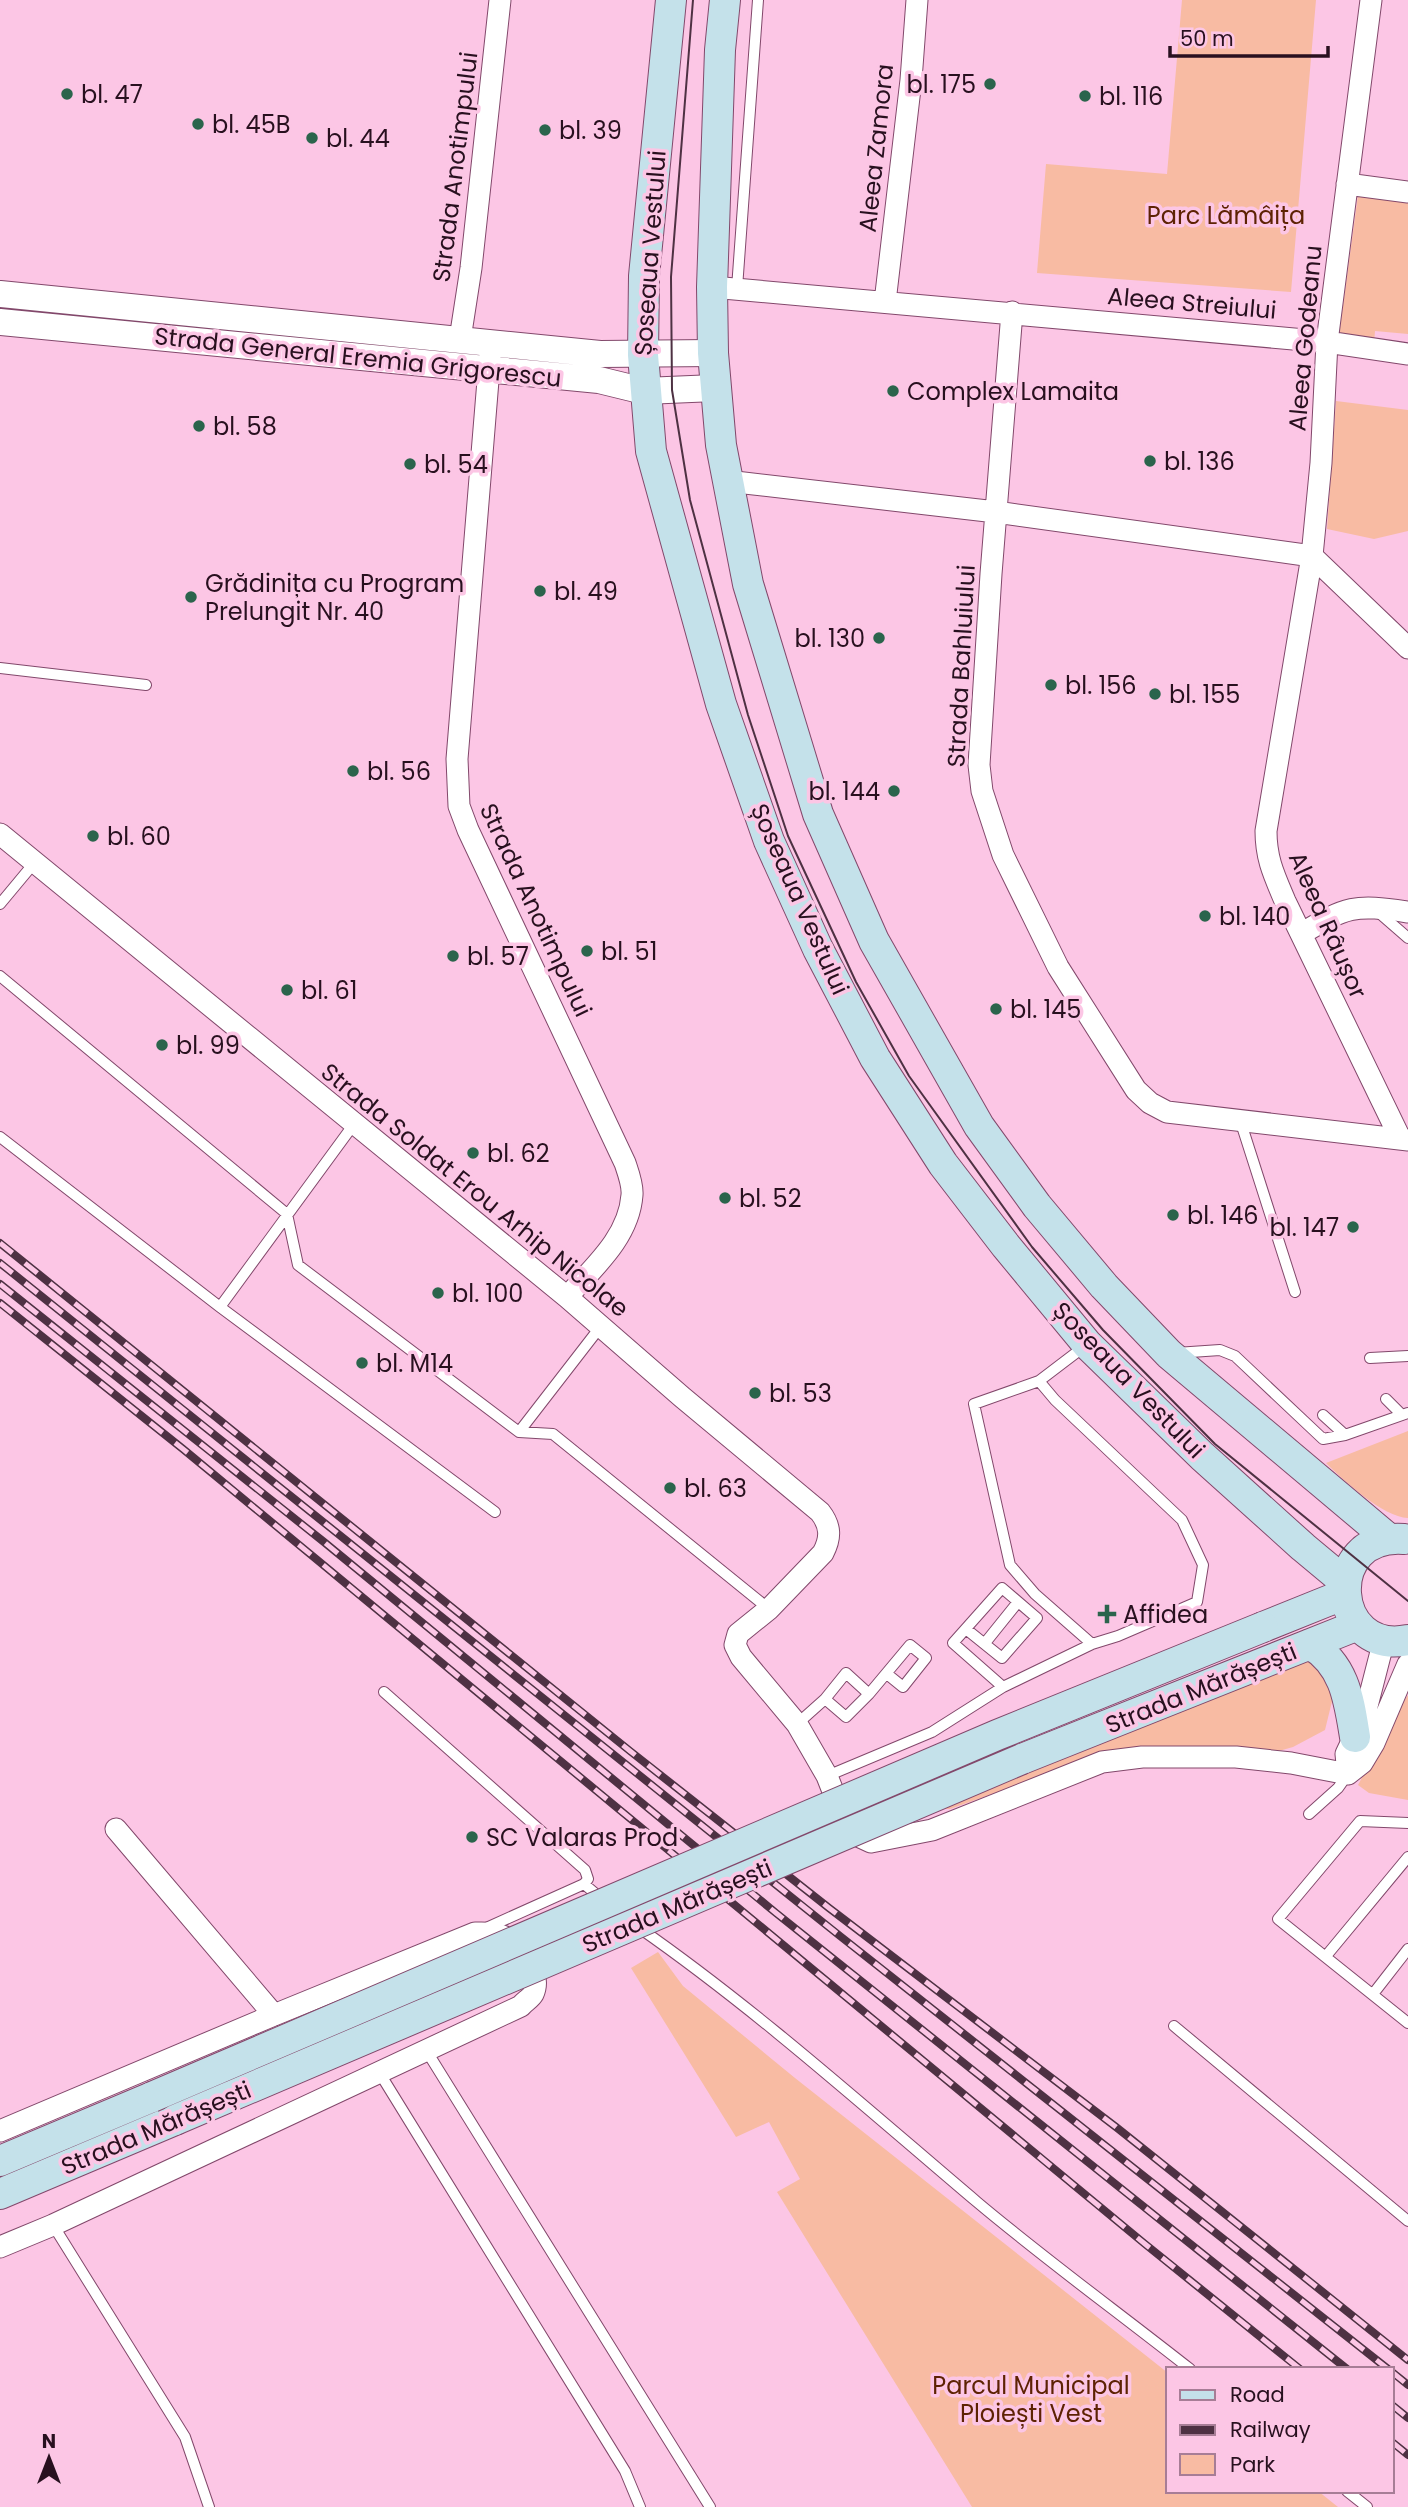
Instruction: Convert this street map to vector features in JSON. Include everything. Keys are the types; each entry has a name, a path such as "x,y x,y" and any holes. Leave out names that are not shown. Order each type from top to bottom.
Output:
{"main road":[{"name":"Șoseaua Vestului","path":"671,0 644,276 644,391 651,450 721,704 769,841 818,949 875,1058 943,1164 1006,1246 1087,1344 1202,1456 1345,1588"},
{"name":"Șoseaua Vestului","path":"725,0 720,50 725,288 713,353 727,481 748,584 781,698 818,814 873,942 978,1126 1037,1206 1104,1286 1169,1354 1398,1539"},
{"name":"Șoseaua Vestului","path":"1358,1625 1347,1605 1345,1588 1349,1570 1359,1554 1376,1542 1398,1539"},
{"name":"Strada Mărășești","path":"0,2161 997,1735 1263,1627 1345,1588"},
{"name":"Strada Mărășești","path":"0,2194 1022,1759 1358,1625"},
{"path":"1358,1625 1396,1640"},
{"path":"1310,1644 1321,1651 1342,1678 1349,1699 1355,1737"}],"street":[{"name":"Strada Anotimpului","path":"460,339 471,268 500,0"},
{"name":"Aleea Zamora","path":"885,302 911,80 917,0"},
{"name":"Aleea Godeanu","path":"1312,556 1321,463 1327,342 1371,0"},
{"path":"1347,184 1408,192"},
{"name":"Aleea Streiului","path":"725,288 1327,342 1408,354"},
{"name":"Strada General Eremia Grigorescu","path":"0,294 600,354 713,353"},
{"path":"996,512 1012,312"},
{"name":"Strada General Eremia Grigorescu","path":"0,322 599,380 644,391 715,388"},
{"name":"Strada Anotimpului","path":"491,342 457,759 459,806 625,1163 633,1193 625,1227 606,1254 567,1297"},
{"path":"727,481 996,512 1312,556 1408,648"},
{"name":"Strada Bahluiului","path":"996,512 979,765 982,791 1003,855 1058,967 1136,1090 1150,1103 1167,1112 1404,1139"},
{"name":"Aleea Râușor","path":"1312,556 1266,831 1268,863 1404,1139"},
{"name":"Strada Soldat Erou Arhip Nicolae","path":"0,834 567,1297 820,1512 826,1519 829,1531 823,1553 769,1609"},
{"path":"1301,934 1337,913 1372,906 1408,912"},
{"path":"769,1609 738,1634 735,1645 741,1657 797,1724 827,1776 845,1822 858,1836 871,1842 932,1830 1102,1762 1142,1757 1236,1757 1291,1763 1348,1774 1362,1763 1374,1743 1408,1664"},
{"path":"1348,1774 1346,1754 1396,1640"},
{"path":"116,1829 274,2015"},
{"path":"0,2131 475,1933 493,1933 507,1938 525,1954 535,1978 533,1994 521,2006 53,2225 0,2247"}],"lane":[{"path":"725,288 758,0"},
{"path":"0,668 145,685"},
{"path":"0,904 35,862"},
{"path":"1372,906 1408,938"},
{"path":"0,976 287,1214 298,1265 519,1432 553,1434 769,1609"},
{"path":"1240,1120 1295,1292"},
{"path":"220,1307 355,1124"},
{"path":"0,1137 220,1307 495,1512"},
{"path":"519,1432 601,1326"},
{"path":"1087,1344 1039,1381 974,1404 1010,1565 1035,1594 1092,1644"},
{"path":"1169,1354 1220,1350 1235,1356 1323,1439 1345,1435 1405,1414"},
{"path":"1370,1358 1408,1356"},
{"path":"827,1776 932,1732 1003,1687 1092,1644 1118,1636 1197,1602 1203,1565 1182,1520 1055,1400 1039,1381"},
{"path":"1386,1399 1405,1414"},
{"path":"1311,1428 1325,1413 1345,1435"},
{"path":"966,1629 1002,1658 1037,1618 1002,1588 953,1643 1003,1687"},
{"path":"985,1643 1018,1602"},
{"path":"797,1724 825,1699 846,1674 869,1694"},
{"path":"825,1699 846,1717 887,1674"},
{"path":"384,1692 585,1870 588,1879 584,1884 475,1933"},
{"path":"1309,1814 1338,1788 1348,1774"},
{"path":"1408,1823 1360,1821 1278,1919 1408,2023"},
{"path":"1325,1956 1408,1857"},
{"path":"584,1884 613,1908"},
{"path":"623,1916 677,1954 877,2114 978,2203 1187,2367"},
{"path":"1373,1994 1408,1949"},
{"path":"1174,2026 1408,2221"},
{"path":"426,2050 710,2507"},
{"path":"379,2072 625,2471 640,2507"},
{"path":"53,2225 185,2437 209,2507"},
{"path":"1350,2493 1367,2507"}],"green space":[{"name":"Parc Lămâița","path":"1182,0 1316,0 1291,292 1037,273 1046,164 1167,174"},
{"path":"1358,195 1408,201 1408,334 1375,331 1374,343 1339,335"},
{"path":"1336,401 1408,410 1408,531 1374,539 1327,529"},
{"path":"1408,1431 1408,1518 1376,1505 1326,1463"},
{"path":"1298,1645 1336,1685 1325,1730 1293,1747 1268,1754 1101,1755 950,1809 929,1809"},
{"path":"1408,1695 1408,1800 1369,1793 1358,1785"},
{"name":"Parcul Municipal Ploiești Vest","path":"658,1952 683,1986 1166,2371 1166,2493 1320,2493 1338,2507 972,2507 777,2192 800,2179 769,2122 736,2137 631,1968"}],"tram line":[{"path":"693,0 671,277 672,390 690,500 748,715 788,836 856,982 909,1076 1032,1247 1103,1330 1215,1444 1408,1601"}],"railway":[{"path":"0,1243 630,1751 829,1908 1116,2127 1408,2360"},
{"path":"0,1263 840,1936 1385,2367"},
{"path":"0,1284 324,1542 776,1913 1344,2367"},
{"path":"0,1303 183,1449 1298,2367"},
{"path":"1394,2374 1408,2385"},
{"path":"1394,2407 1408,2418"},
{"path":"1394,2444 1408,2455"}],"place":[{"name":"bl. 175","path":"990,84"},
{"name":"bl. 47","path":"67,94"},
{"name":"bl. 116","path":"1085,96"},
{"name":"bl. 45B","path":"198,124"},
{"name":"bl. 39","path":"545,130"},
{"name":"bl. 44","path":"312,138"},
{"name":"Complex Lamaita","path":"893,391"},
{"name":"bl. 58","path":"199,426"},
{"name":"bl. 136","path":"1150,461"},
{"name":"bl. 54","path":"410,464"},
{"name":"bl. 49","path":"540,591"},
{"name":"Grădinița cu Program Prelungit Nr. 40","path":"191,597"},
{"name":"bl. 130","path":"879,638"},
{"name":"bl. 156","path":"1051,685"},
{"name":"bl. 155","path":"1155,694"},
{"name":"bl. 56","path":"353,771"},
{"name":"bl. 144","path":"894,791"},
{"name":"bl. 60","path":"93,836"},
{"name":"bl. 140","path":"1205,916"},
{"name":"bl. 51","path":"587,951"},
{"name":"bl. 57","path":"453,956"},
{"name":"bl. 61","path":"287,990"},
{"name":"bl. 145","path":"996,1009"},
{"name":"bl. 99","path":"162,1045"},
{"name":"bl. 62","path":"473,1153"},
{"name":"bl. 52","path":"725,1198"},
{"name":"bl. 146","path":"1173,1215"},
{"name":"bl. 147","path":"1353,1227"},
{"name":"bl. 100","path":"438,1293"},
{"name":"bl. M14","path":"362,1363"},
{"name":"bl. 53","path":"755,1393"},
{"name":"bl. 63","path":"670,1488"},
{"name":"Affidea","path":"1107,1614"},
{"name":"SC Valaras Prod","path":"472,1837"}]}
